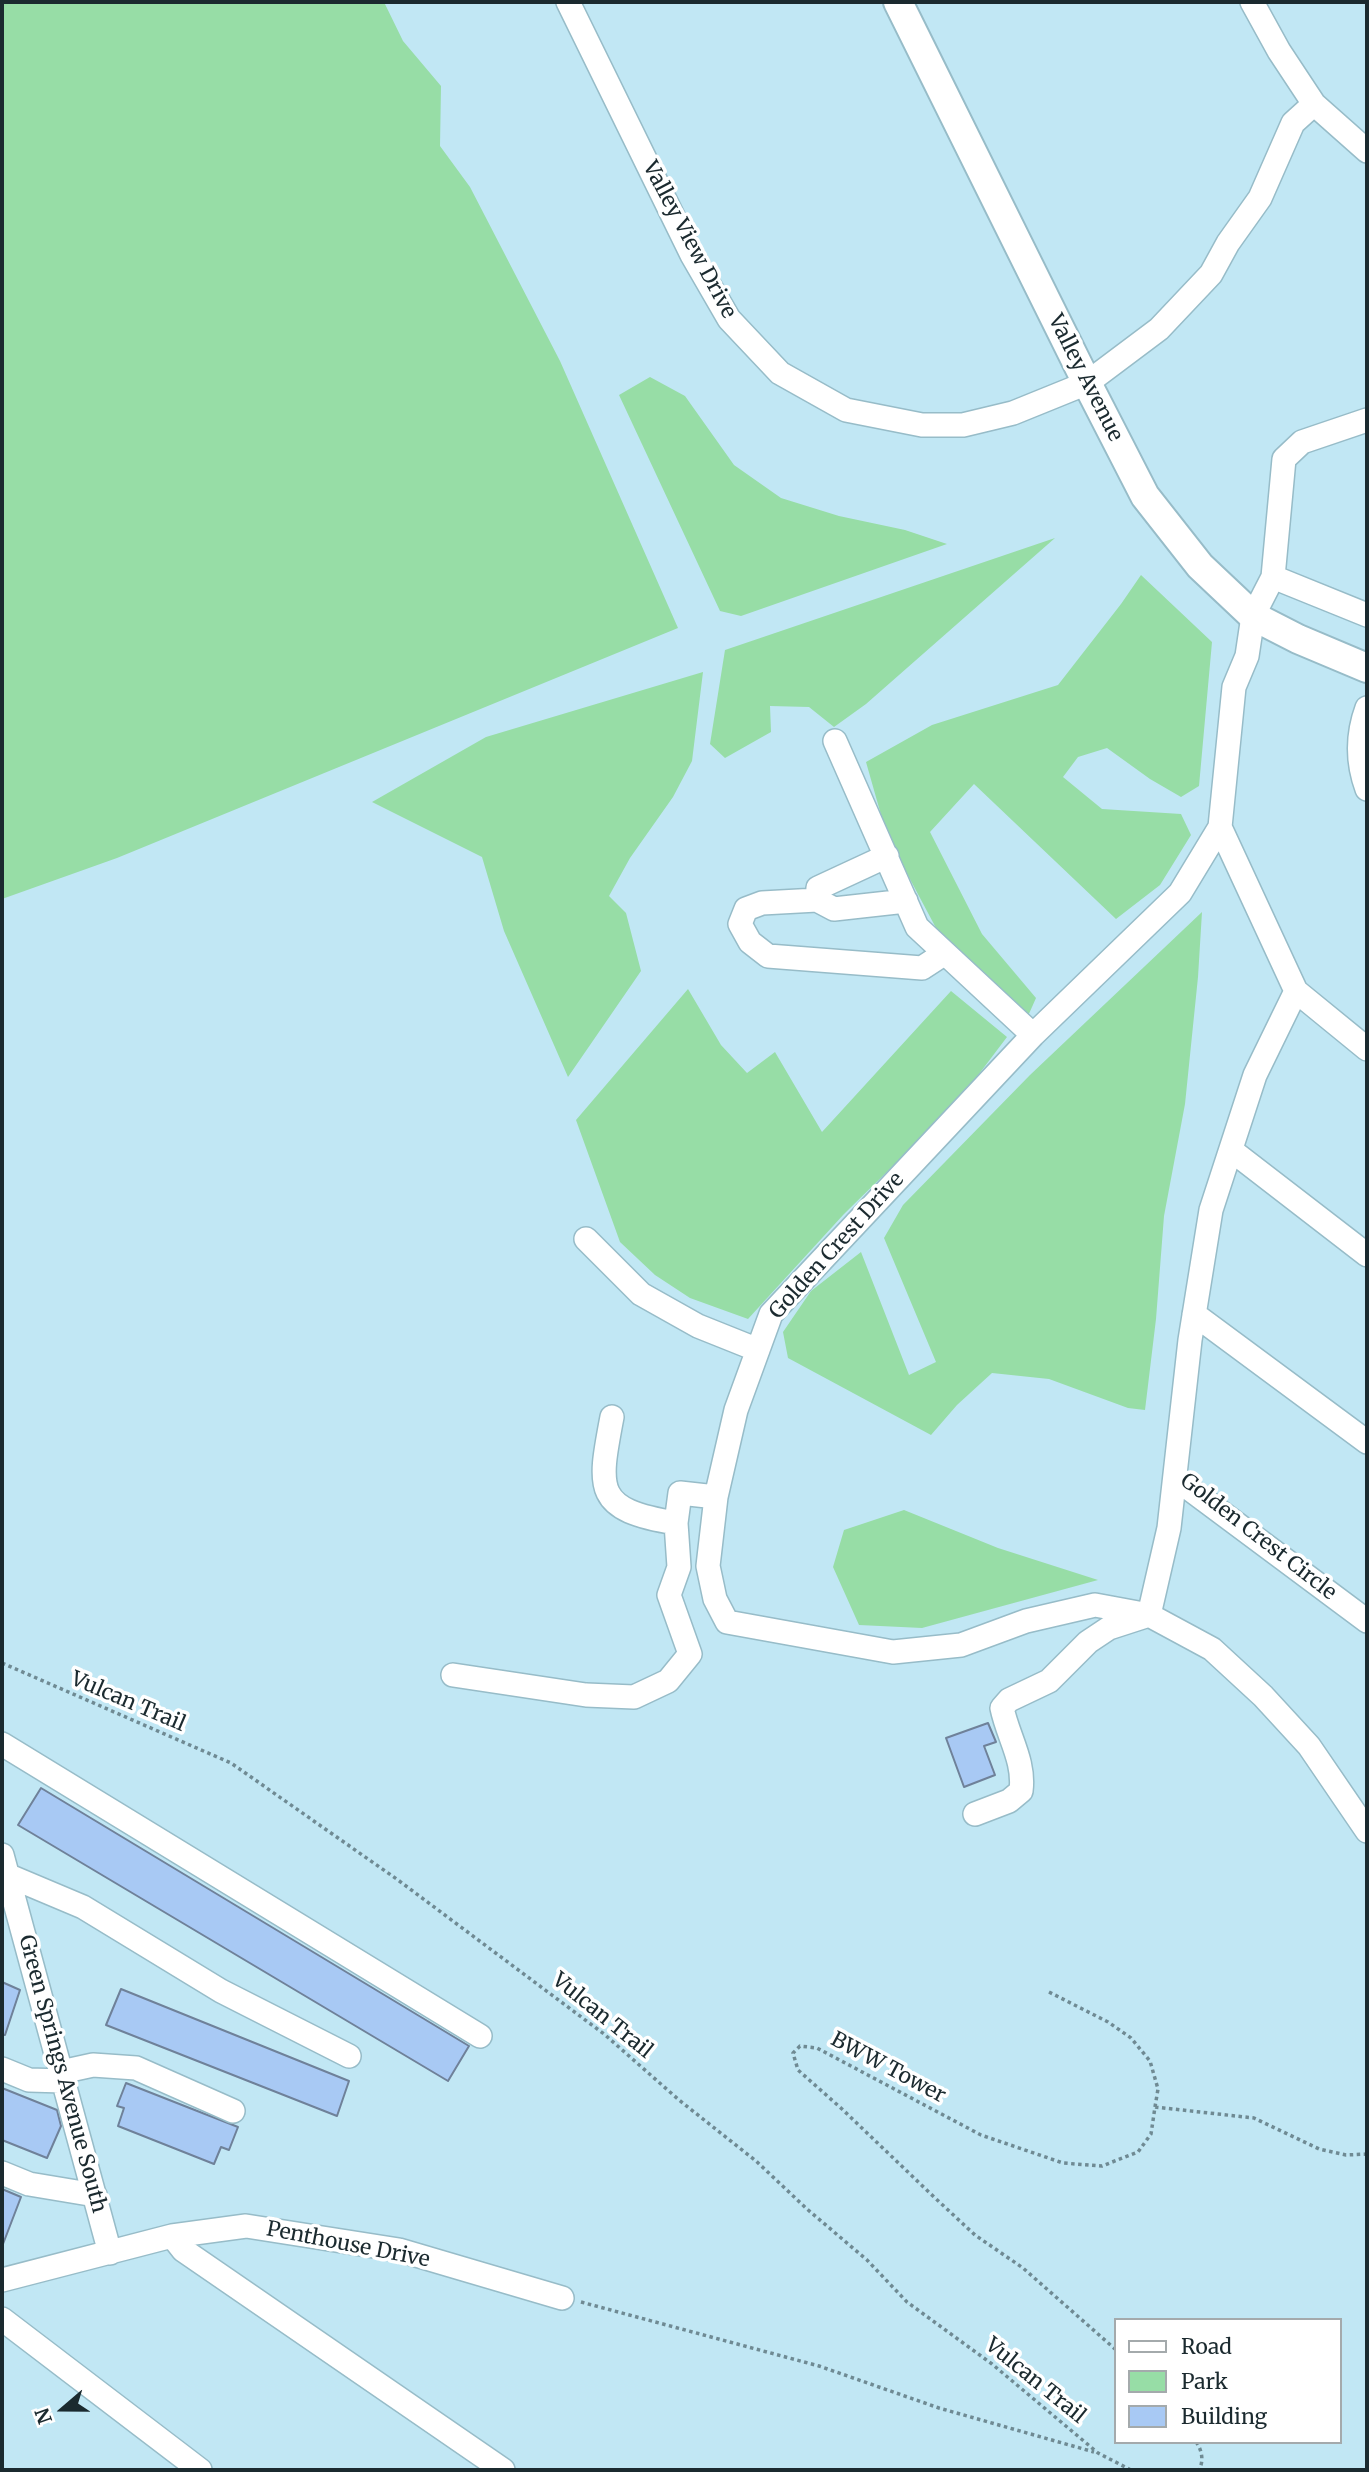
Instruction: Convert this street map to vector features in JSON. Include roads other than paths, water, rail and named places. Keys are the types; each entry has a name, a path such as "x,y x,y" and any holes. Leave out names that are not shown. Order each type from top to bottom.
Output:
{"main road":[{"name":"Valley Avenue","path":"898,2 1145,496 1200,566 1253,615 1297,639 1367,668"}],"street":[{"name":"Valley View Drive","path":"568,2 692,255 729,319 780,373 846,410 922,425 964,425 1013,413 1087,383 1159,328 1211,274 1228,243 1260,198 1293,123 1314,104"},
{"path":"1252,2 1279,51 1314,104 1367,152"},
{"path":"1367,420 1302,442 1284,459 1273,577 1367,615"},
{"name":"Golden Crest Drive","path":"1149,1615 1095,1605 1026,1620 961,1645 893,1652 727,1622 715,1599 708,1566 716,1497 736,1410 771,1314 1033,1035 1181,893 1220,827 1234,687 1247,656 1253,615 1273,577"},
{"path":"1367,708 1360,728 1360,765 1367,789"},
{"path":"835,741 917,927 1033,1035"},
{"path":"1220,827 1296,991 1367,1049"},
{"path":"817,900 818,888 887,856"},
{"path":"906,901 834,909 817,900 762,903 746,909 740,924 750,942 768,956 922,968 945,953"},
{"name":"Golden Crest Circle","path":"1296,991 1255,1075 1211,1210 1194,1314 1175,1478 1367,1621"},
{"path":"1231,1150 1367,1255"},
{"path":"586,1239 641,1294 698,1326 758,1350"},
{"path":"1194,1314 1367,1442"},
{"path":"612,1417 603,1461 603,1481 608,1495 621,1507 642,1518 676,1523"},
{"path":"1149,1615 1167,1541 1175,1478"},
{"path":"453,1675 586,1695 634,1696 668,1681 690,1654 669,1595 679,1567 676,1523 680,1493 716,1497"},
{"path":"975,1814 1009,1801 1021,1791 1023,1776 1017,1753 1006,1729 1002,1709 1009,1700 1049,1681 1088,1642 1109,1628 1149,1615 1212,1649 1263,1696 1309,1746 1367,1831"},
{"path":"2,1744 480,2036"},
{"path":"5,1865 83,1907 221,1991 349,2056"},
{"name":"Green Springs Avenue South","path":"5,1865 110,2253"},
{"path":"2,2069 29,2080 62,2076 93,2064 136,2068 233,2111"},
{"path":"2,2173 29,2184 94,2195"},
{"name":"Penthouse Drive","path":"2,2280 172,2236 246,2226 399,2250 562,2298"},
{"path":"172,2236 183,2250 503,2470"},
{"path":"2,2319 200,2470"}]}
